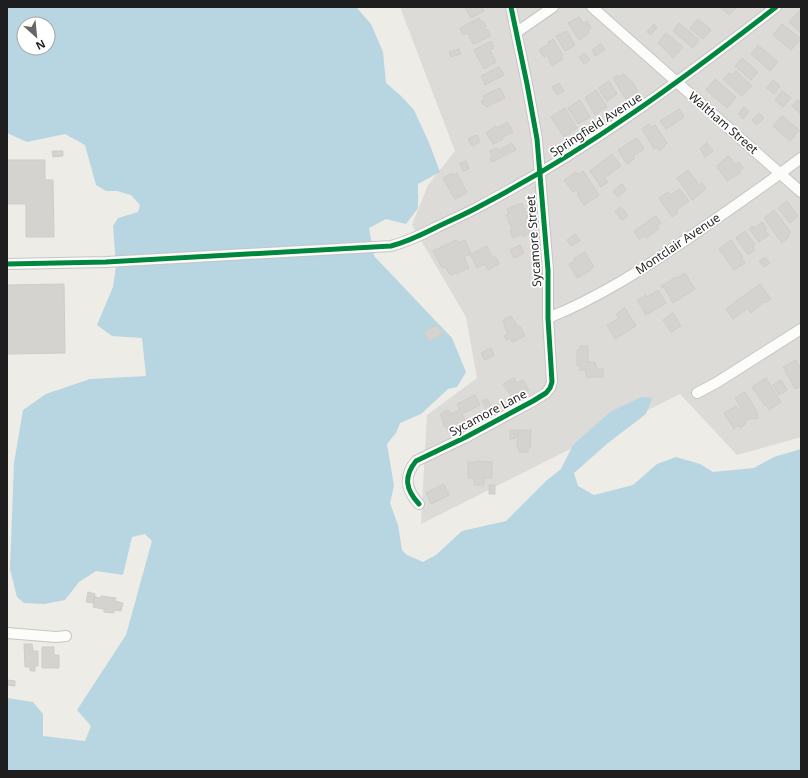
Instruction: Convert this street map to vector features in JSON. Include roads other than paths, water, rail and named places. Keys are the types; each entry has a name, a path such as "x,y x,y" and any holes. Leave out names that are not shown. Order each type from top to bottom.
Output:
{"street":[{"name":"Sycamore Street","path":"511,7 534,125 540,173 548,270 548,318 552,382 546,394 538,398"},
{"path":"517,32 553,7"},
{"name":"Waltham Street","path":"592,7 801,192"},
{"name":"Springfield Avenue","path":"7,264 106,262 391,246 402,243 465,214 540,173 581,148 677,82 776,7"},
{"name":"Montclair Avenue","path":"548,318 617,285 752,195 801,158"},
{"path":"697,393 716,383 801,328"},
{"name":"Sycamore Lane","path":"419,504 412,497 408,488 411,467 416,461 538,398"},
{"path":"7,633 66,636"}],"water":[{"path":"7,7 356,7 371,24 383,52 386,83 414,110 430,145 440,172 418,184 418,208 406,224 386,219 369,228 374,256 452,338 466,372 457,387 448,389 421,414 400,423 396,433 387,444 394,486 390,503 398,525 402,550 407,555 423,562 436,555 462,531 506,521 546,481 561,469 573,445 610,412 641,397 652,398 646,414 608,443 574,473 578,486 594,495 633,485 657,464 676,457 700,464 713,472 754,468 774,457 801,449 801,771 7,771 7,698 33,702 43,714 43,736 85,741 91,726 77,710 126,635 152,541 145,534 132,537 123,575 96,571 79,582 65,600 44,604 24,603 17,597 10,569 14,463 23,410 46,394 90,379 146,376 142,338 112,336 97,325 113,287 116,266 113,226 118,218 138,212 140,205 131,195 117,191 106,191 96,185 85,145 65,134 27,142 7,133"}]}
